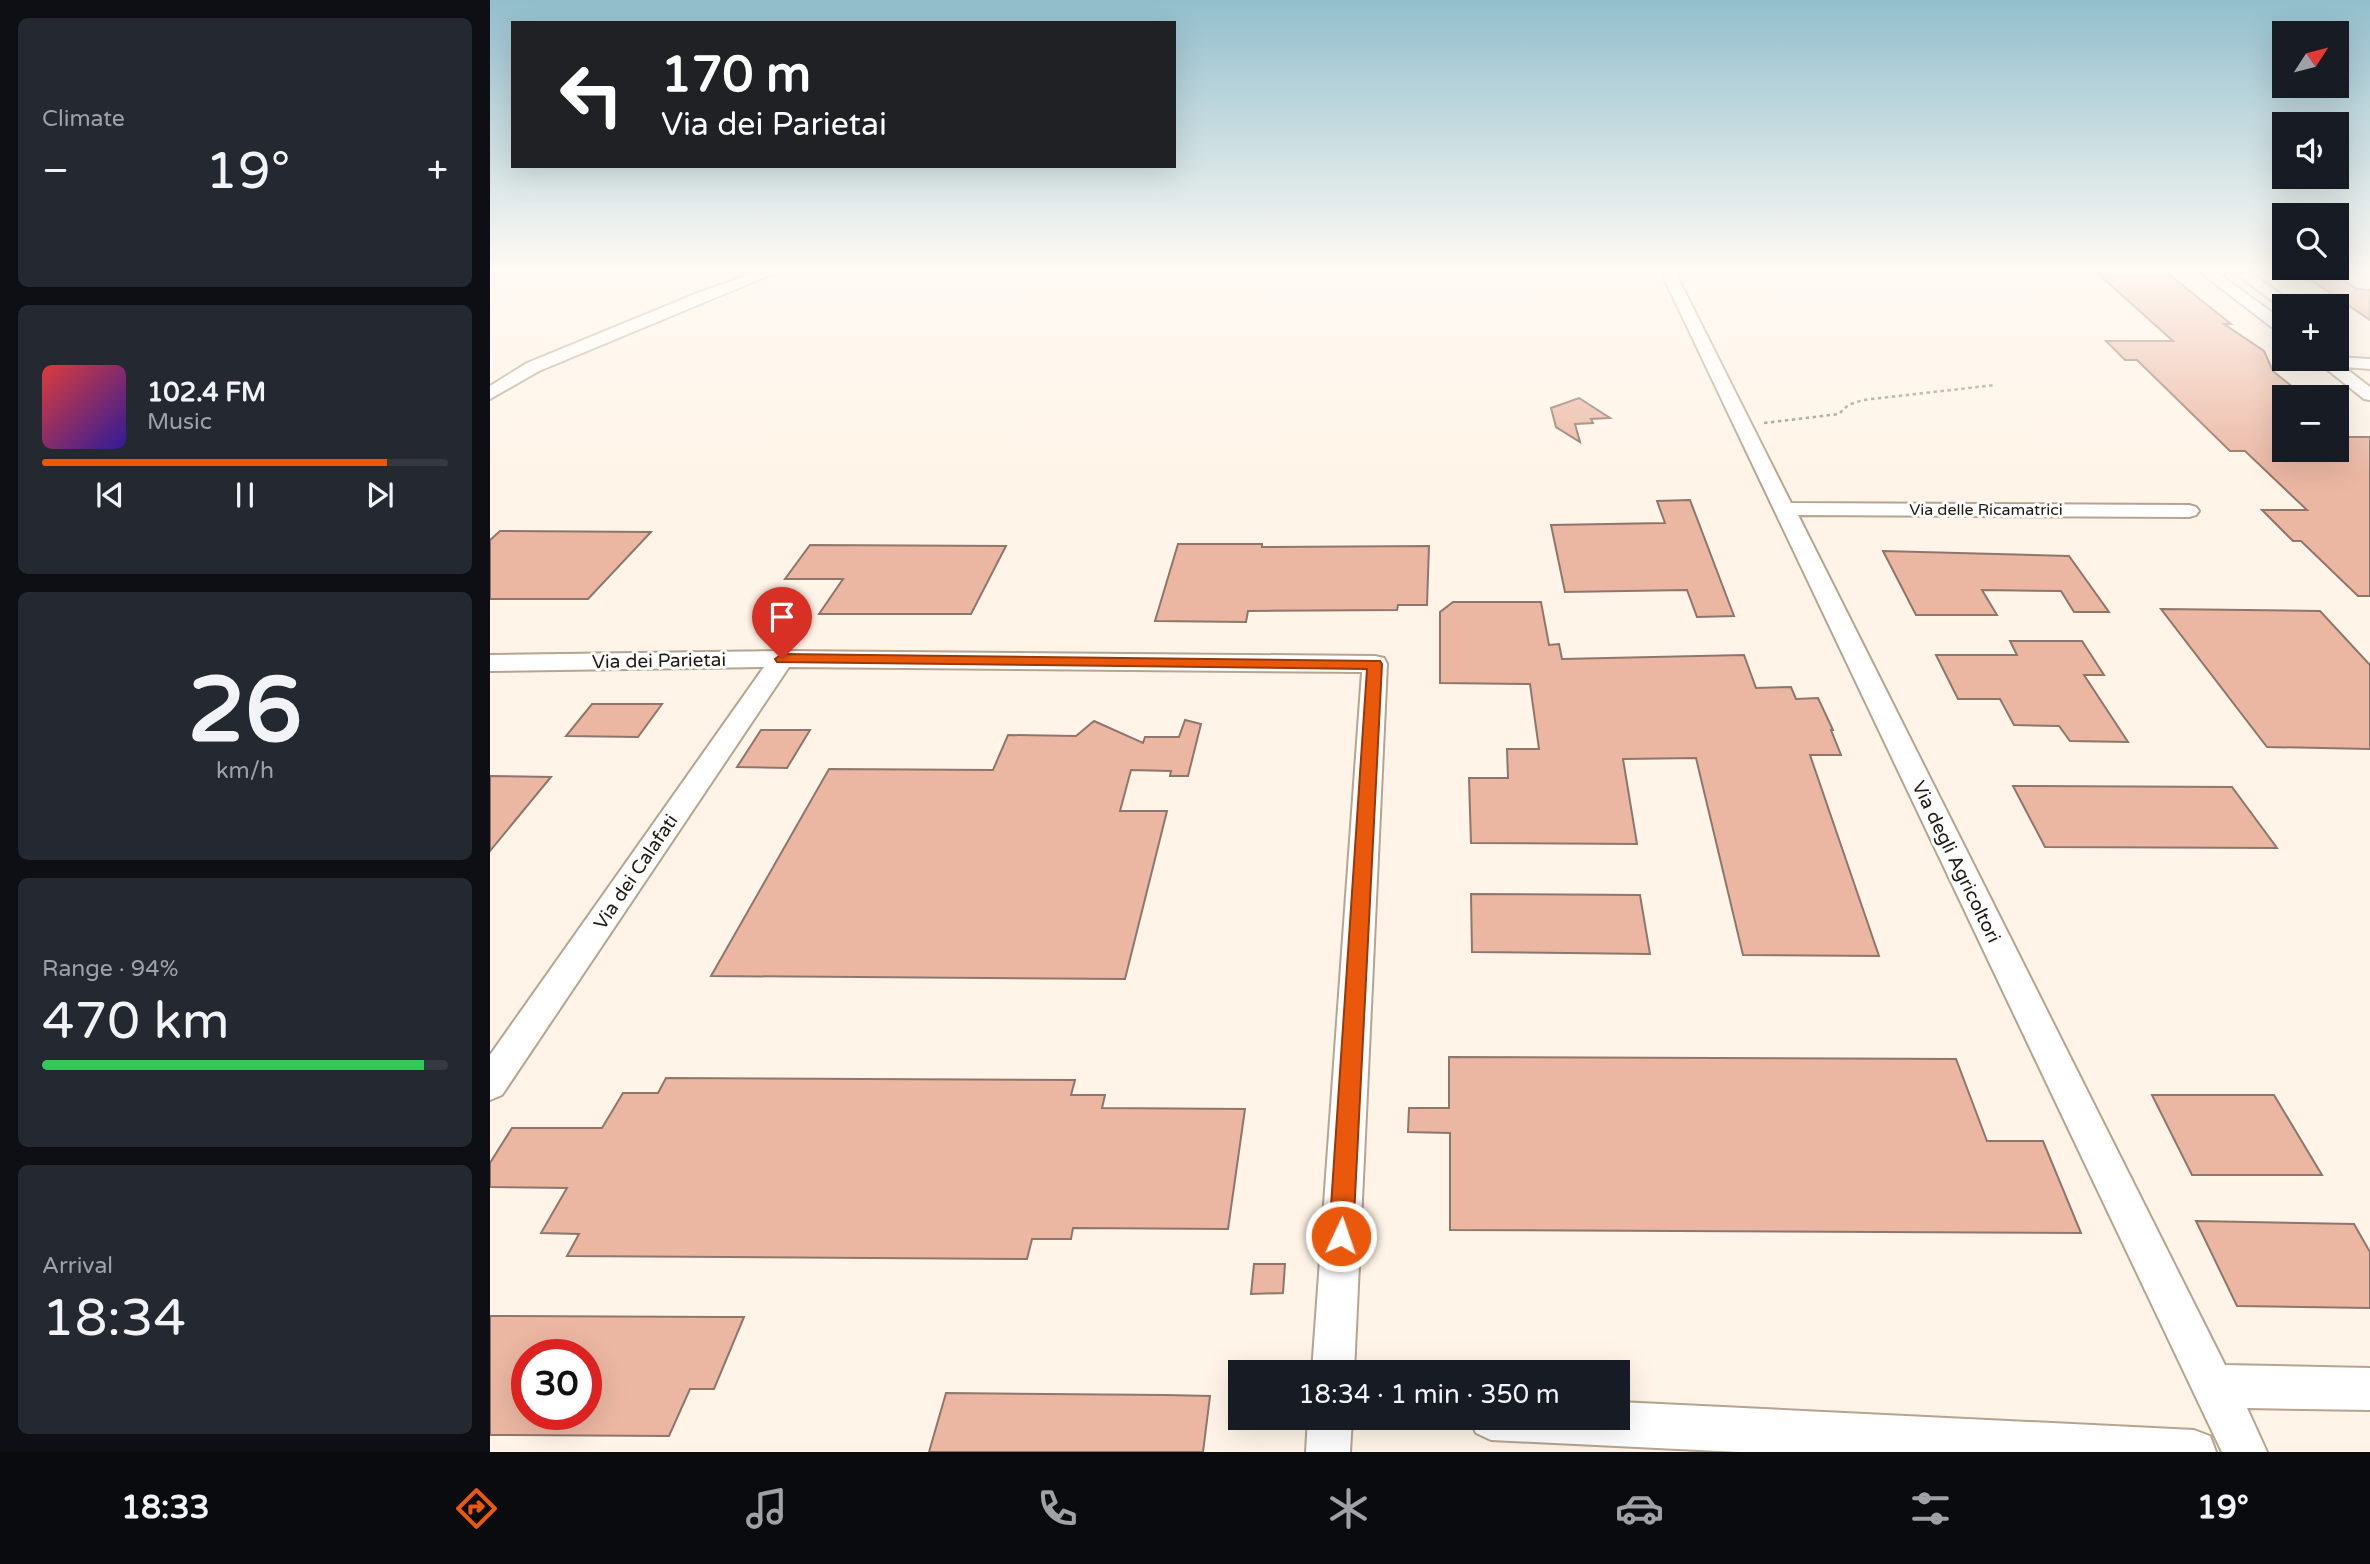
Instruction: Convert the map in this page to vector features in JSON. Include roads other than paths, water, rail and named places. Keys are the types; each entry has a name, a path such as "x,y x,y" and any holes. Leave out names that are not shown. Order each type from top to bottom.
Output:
{"street":[{"path":"490,394 533,367 598,340"},
{"name":"Via degli Agricoltori","path":"1701,340 2245,1452"},
{"path":"2349,351 2369,361"},
{"path":"2349,361 2369,361"},
{"path":"2337,371 2370,396"},
{"name":"Via delle Ricamatrici","path":"1782,509 2189,511"},
{"name":"Via dei Parietai","path":"490,663 782,659 1375,664 1334,1360"},
{"name":"Via dei Calafati","path":"490,1084 782,659"},
{"path":"2214,1387 2370,1388"},
{"path":"1630,1425 2194,1452"},
{"path":"1328,1452 1330,1430"}]}
